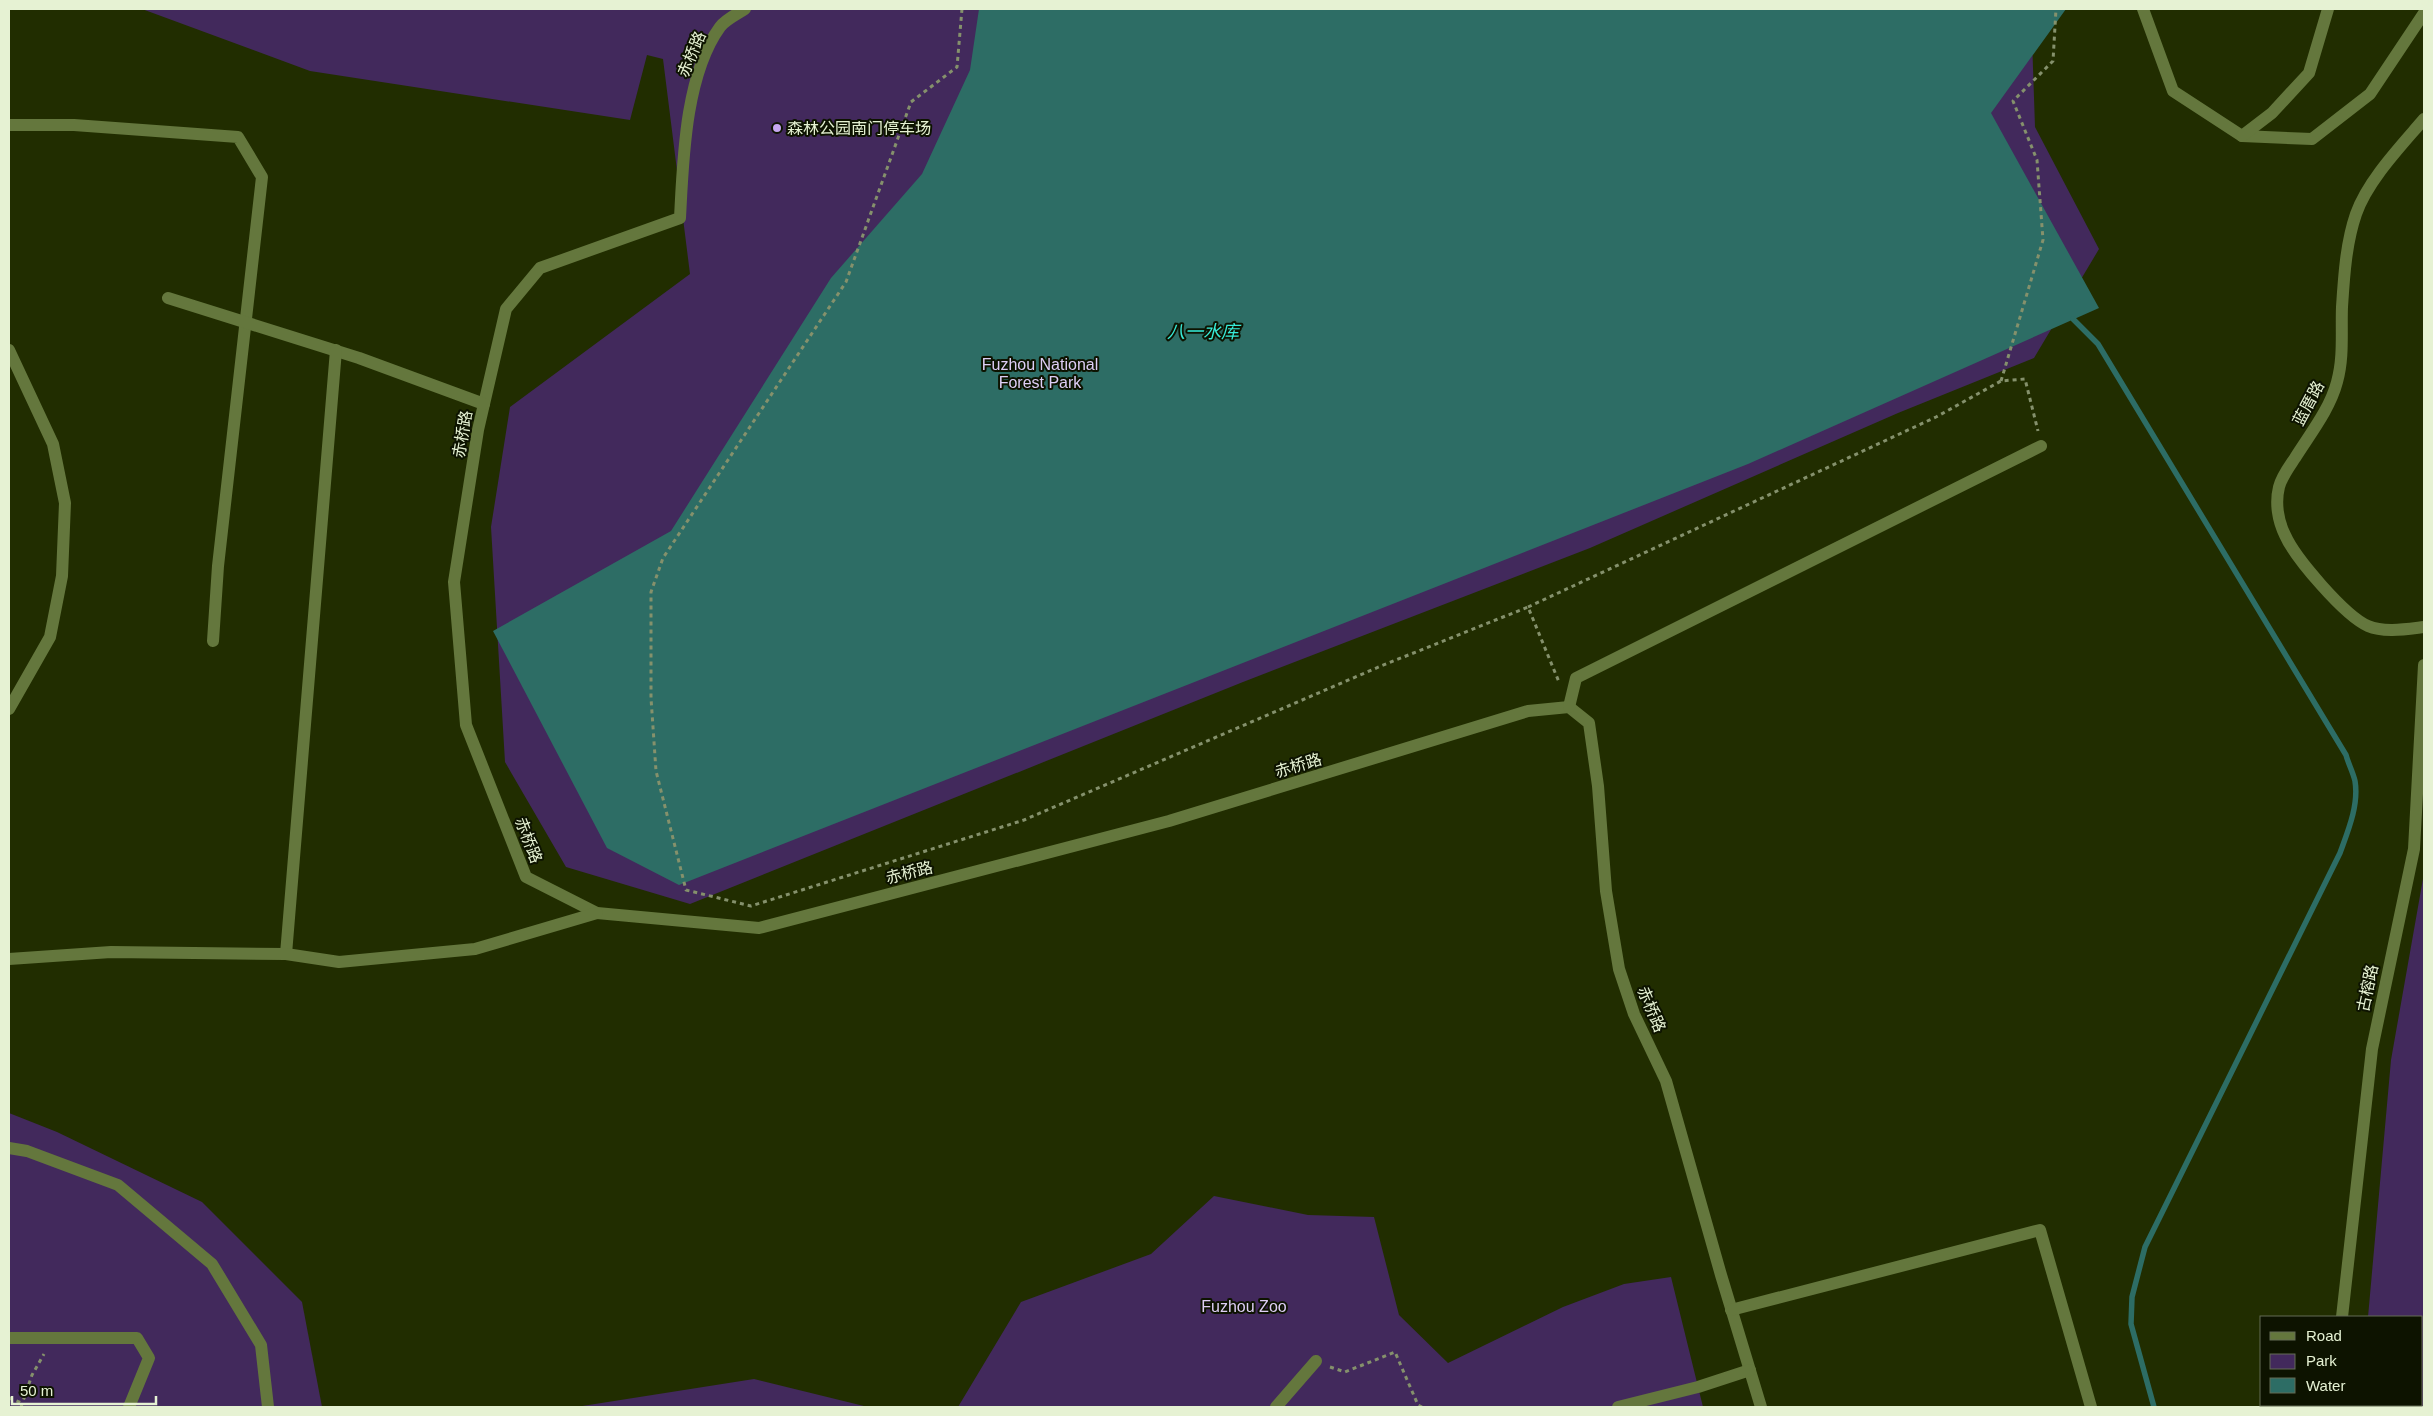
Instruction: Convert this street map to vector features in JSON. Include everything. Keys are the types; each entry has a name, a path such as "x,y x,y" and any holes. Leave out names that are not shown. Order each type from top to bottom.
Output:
{"street":[{"name":"赤桥路","path":"745,9 721,26 696,74 683,156 680,218 540,268 506,309 484,404 454,582 466,725 526,877 597,913 759,928 1169,821 1528,711 1569,707 1589,723 1598,786 1606,891 1620,969 1634,1014 1666,1081 1731,1310 1761,1407"},
{"path":"2143,9 2173,91 2242,136 2312,139 2370,94 2424,13"},
{"path":"2242,136 2272,113 2309,73 2328,9"},
{"name":"蓝厝路","path":"2424,119 2378,174 2356,213 2346,263 2342,308 2342,354 2337,382 2326,408 2285,474 2277,501 2279,518 2285,536 2296,554 2354,618 2369,627 2379,629 2424,627"},
{"path":"9,125 74,125 238,137 262,177 218,566 213,641"},
{"path":"168,298 336,350 484,404"},
{"path":"9,350 53,444 65,503 62,576 50,637 9,708"},
{"path":"286,954 336,350"},
{"path":"1569,707 1576,678 2041,446"},
{"name":"古榕路","path":"2342,1316 2372,1049 2414,849 2424,665"},
{"path":"9,959 111,952 286,954 339,962 475,949 597,913"},
{"path":"9,1148 27,1151 118,1185 212,1264 261,1345 268,1407"},
{"path":"1731,1310 2040,1230 2091,1407"},
{"path":"9,1338 137,1338 149,1358 129,1407"},
{"path":"1276,1407 1316,1361"},
{"path":"1618,1407 1698,1387 1750,1370"}],"path":[{"path":"962,9 957,67 911,102 846,282 663,558 652,592 651,698 656,771 686,890 751,906 1024,820 1372,670 1528,607 1936,417 2001,381 2025,379 2041,446"},
{"path":"2001,381 2042,240 2036,160 2013,101 2053,61 2056,9"},
{"path":"1528,607 1569,707"},
{"path":"9,1398 22,1405 32,1375 52,1338"},
{"path":"1316,1361 1345,1372 1394,1352 1418,1404 1422,1407"}],"green space":[{"name":"八一水库","path":"142,9 2031,9 2035,127 2099,249 2034,358 1898,413 1590,548 1243,682 690,904 566,867 505,762 491,527 510,407 690,274 663,59 647,55 630,120 310,71"},
{"path":"2424,873 2424,1407 2370,1406 2423,1406 2423,1316 2368,1316 2391,1060"},
{"path":"9,1113 57,1132 202,1202 302,1302 322,1407 9,1407"},
{"name":"Fuzhou Zoo","path":"1214,1196 1308,1215 1374,1217 1399,1315 1448,1363 1563,1307 1624,1284 1671,1277 1703,1407 958,1407 1021,1302 1151,1254"},
{"path":"754,1379 868,1407 576,1407"}],"water":[{"name":"八一水库","path":"979,9 2066,9 1991,113 2099,308 1748,464 679,885 607,848 493,631 671,531 831,278 922,174 970,70"}],"waterway":[{"path":"2073,319 2098,344 2346,755 2355,781 2356,790 2352,818 2340,853 2145,1247 2132,1297 2131,1324 2154,1407"}],"place":[{"name":"森林公园南门停车场","path":"777,128"}],"park label":[{"name":"Fuzhou National Forest Park","path":"1040,373"}]}
